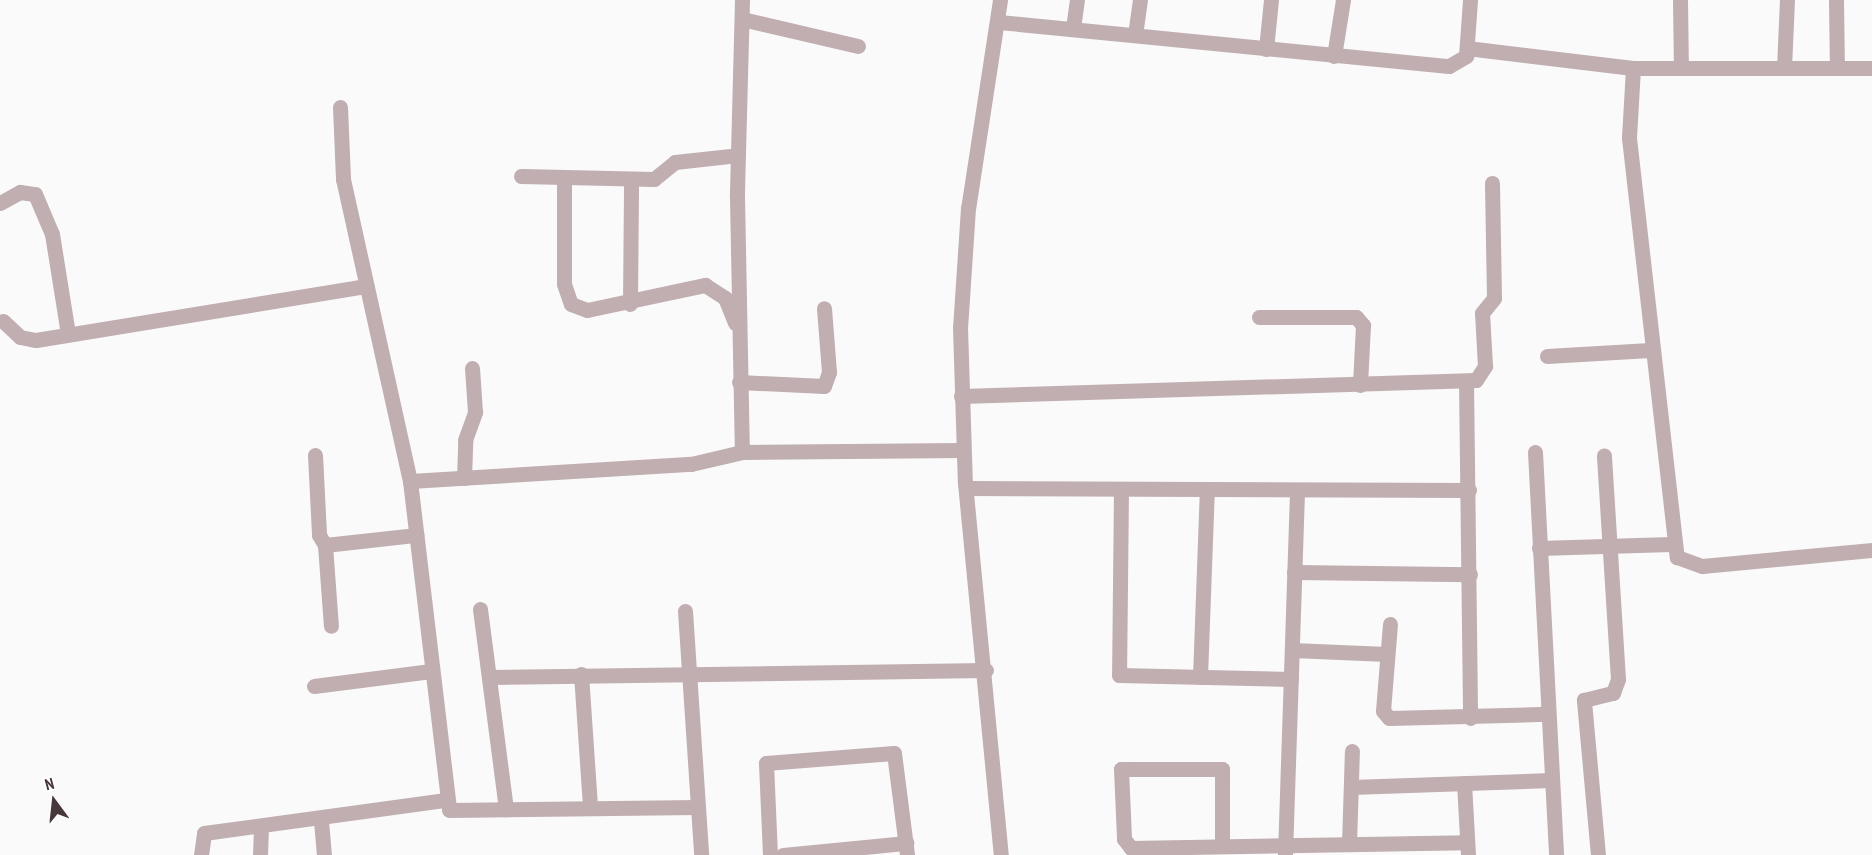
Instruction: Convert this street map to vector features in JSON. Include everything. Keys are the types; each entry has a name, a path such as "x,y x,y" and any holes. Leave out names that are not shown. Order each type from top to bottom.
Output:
{"street":[{"path":"742,0 738,155 738,331 742,452"},
{"path":"1000,0 999,22 968,208 961,396 966,488 986,670 1001,855"},
{"path":"1073,28 1077,0"},
{"path":"1135,35 1140,0"},
{"path":"1266,49 1271,0"},
{"path":"1334,56 1343,0"},
{"path":"999,22 1449,66 1463,62 1467,48 1470,0"},
{"path":"1680,0 1681,68"},
{"path":"1784,68 1787,0"},
{"path":"1836,0 1837,68"},
{"path":"742,19 858,46"},
{"path":"1467,48 1633,68 1872,68"},
{"path":"1633,68 1629,138 1671,544 1677,557 1702,566 1872,550"},
{"path":"340,107 343,179 410,482 446,800 455,811 698,807"},
{"path":"522,177 654,179 675,162 738,155"},
{"path":"564,178 564,284 571,304 587,310 630,304 705,285 724,298 738,331"},
{"path":"630,304 631,180"},
{"path":"961,396 1476,380 1485,366 1482,313 1494,298 1492,183"},
{"path":"0,202 20,192 35,194 52,234 68,334"},
{"path":"3,321 28,340 367,286"},
{"path":"739,382 824,386 829,372 824,308"},
{"path":"1259,318 1356,316 1362,325 1360,385"},
{"path":"1547,356 1650,350"},
{"path":"464,478 465,440 475,412 472,368"},
{"path":"1466,381 1470,718"},
{"path":"410,482 691,464 742,452 963,450"},
{"path":"1535,452 1556,855"},
{"path":"315,455 319,535 325,545 332,626"},
{"path":"1599,855 1584,700 1617,688 1613,546 1604,455"},
{"path":"966,488 1297,492 1469,490"},
{"path":"1121,489 1117,670 1127,676 1291,679"},
{"path":"1200,677 1207,490"},
{"path":"1285,850 1297,492"},
{"path":"325,545 416,535"},
{"path":"1539,548 1671,544"},
{"path":"1294,572 1470,574"},
{"path":"480,609 506,809"},
{"path":"685,611 701,854"},
{"path":"1390,624 1385,716 1470,718 1547,714"},
{"path":"1292,650 1387,654"},
{"path":"489,677 689,672 986,670"},
{"path":"314,686 431,671"},
{"path":"581,674 590,807"},
{"path":"1349,844 1352,751"},
{"path":"770,855 764,771 766,764 777,761 894,753 906,849 783,855"},
{"path":"1222,846 1222,769 1121,769 1124,839 1131,849 1222,846 1285,850 1349,844 1468,848 1464,783"},
{"path":"1351,788 1551,780"},
{"path":"201,855 204,833 321,821 446,800"},
{"path":"321,821 324,855"},
{"path":"260,855 261,827"}]}
